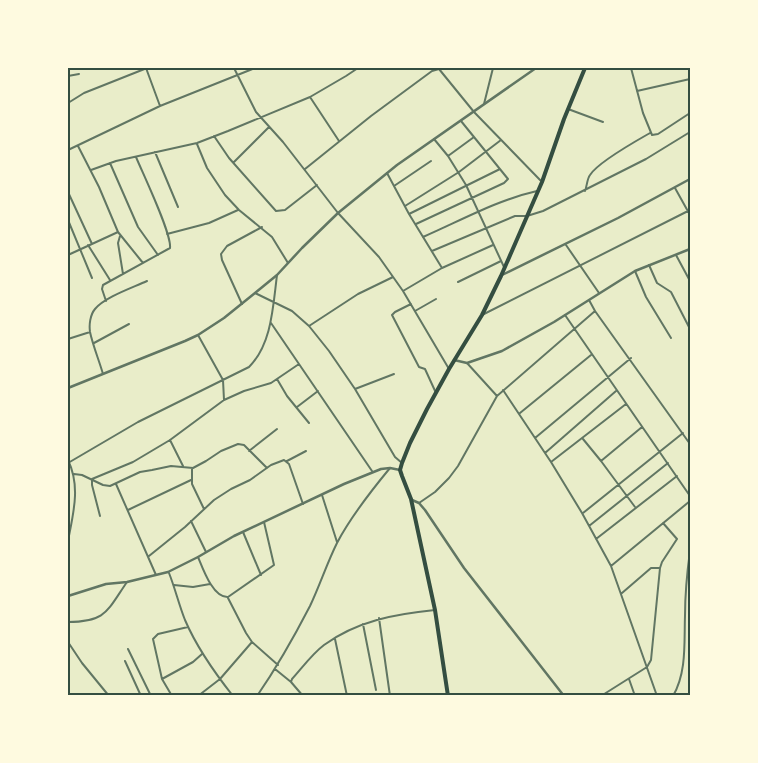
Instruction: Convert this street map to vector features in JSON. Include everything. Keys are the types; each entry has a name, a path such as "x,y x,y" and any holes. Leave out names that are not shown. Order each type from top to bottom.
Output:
{"highway":[{"path":"448,696 435,610 411,499 400,470 410,443 436,393 482,315 501,276 542,182 585,68"}],"street":[{"path":"68,103 84,93 146,68 160,106"},
{"path":"234,68 260,117 305,169 338,213 379,257 403,291 449,369"},
{"path":"68,150 160,106 255,68"},
{"path":"91,170 110,163 197,143 310,97 358,68"},
{"path":"484,104 493,68"},
{"path":"68,388 198,335 242,304 277,275 338,213 387,173 536,68"},
{"path":"632,68 650,133"},
{"path":"305,169 432,71 439,69 474,112 542,182"},
{"path":"68,76 79,74"},
{"path":"637,91 690,79"},
{"path":"310,97 339,141"},
{"path":"568,109 603,122"},
{"path":"585,190 588,178 597,168 630,144 650,133 652,135 658,134 690,113"},
{"path":"416,224 507,181 508,177 461,121"},
{"path":"234,163 269,126"},
{"path":"432,251 515,216 527,216 543,211 646,159 690,132"},
{"path":"214,136 234,163 276,211 285,210 317,185"},
{"path":"448,156 474,138"},
{"path":"434,139 459,172 504,267"},
{"path":"405,206 459,172 501,140"},
{"path":"197,143 202,158 216,181 239,210 272,237 288,263"},
{"path":"78,146 91,170 120,236 143,263"},
{"path":"156,152 178,207"},
{"path":"106,301 102,287 110,280 170,248 170,242 136,157"},
{"path":"394,186 431,160"},
{"path":"110,163 138,226 158,255"},
{"path":"409,214 500,169"},
{"path":"387,173 409,214 442,268"},
{"path":"501,276 566,245 690,179"},
{"path":"675,188 689,210 690,215"},
{"path":"424,237 479,212 525,194 538,191"},
{"path":"68,192 92,244"},
{"path":"167,234 208,223 239,210"},
{"path":"482,315 689,210"},
{"path":"68,220 92,278"},
{"path":"242,304 221,254 227,246 262,227"},
{"path":"68,255 118,232"},
{"path":"120,236 118,243 123,274"},
{"path":"88,245 110,280"},
{"path":"403,291 442,268 493,245"},
{"path":"566,245 599,293"},
{"path":"467,364 502,351 565,315 635,271 690,249"},
{"path":"676,254 690,281"},
{"path":"458,282 501,261"},
{"path":"650,266 657,283 671,292 690,329"},
{"path":"635,271 646,297 671,338"},
{"path":"68,541 74,507 74,474 68,462 138,422 249,366 255,360 271,323 277,275"},
{"path":"309,326 358,294 393,277"},
{"path":"103,374 90,332 92,314 95,309 106,301 147,281"},
{"path":"256,293 292,311 309,326 329,351 395,457 402,463"},
{"path":"415,311 436,299"},
{"path":"589,300 690,444"},
{"path":"411,304 392,315 419,368 425,369 436,393"},
{"path":"419,503 435,492 458,466 503,390 595,311"},
{"path":"565,315 690,496"},
{"path":"271,323 373,472"},
{"path":"94,343 129,324"},
{"path":"68,339 90,332"},
{"path":"198,335 223,380 224,400"},
{"path":"520,412 591,355"},
{"path":"535,438 630,358"},
{"path":"454,360 467,364 498,396"},
{"path":"92,478 133,462 170,440 224,400 244,391 271,383 299,364"},
{"path":"355,390 394,374"},
{"path":"277,379 287,396 309,423"},
{"path":"503,390 520,412 551,462 611,566 657,696"},
{"path":"297,408 318,391"},
{"path":"545,453 616,391"},
{"path":"551,462 626,404"},
{"path":"601,461 642,427"},
{"path":"249,451 277,429"},
{"path":"582,513 682,433"},
{"path":"582,438 636,508"},
{"path":"170,440 183,466"},
{"path":"74,474 92,478 103,485 110,486 140,472 171,466 192,468 221,451 238,444 244,446 267,468"},
{"path":"149,556 214,500 250,480 280,460 287,461 306,451"},
{"path":"287,461 303,504"},
{"path":"589,526 668,463"},
{"path":"192,468 191,480 204,509"},
{"path":"257,696 276,669 310,605 337,542 346,526 390,468"},
{"path":"68,596 106,584 128,582 168,572 243,532 373,472 390,468 400,470"},
{"path":"596,539 677,476"},
{"path":"92,478 100,516"},
{"path":"127,510 191,480"},
{"path":"116,484 156,575"},
{"path":"322,495 337,542"},
{"path":"411,499 419,503 464,568 564,696"},
{"path":"611,566 690,501"},
{"path":"191,521 206,552"},
{"path":"198,557 210,584 220,595 228,597 272,567 275,562 264,522"},
{"path":"601,696 647,667 652,654 660,568 677,539 663,523"},
{"path":"243,532 261,574"},
{"path":"673,696 681,675 690,551"},
{"path":"622,594 648,570 660,568"},
{"path":"168,572 188,627 202,654 233,696"},
{"path":"68,622 92,620 102,615 110,608 128,582"},
{"path":"174,585 192,587 210,584"},
{"path":"228,597 252,642 278,665"},
{"path":"291,682 324,645 363,624 379,618 435,610"},
{"path":"379,618 390,696"},
{"path":"363,624 376,690"},
{"path":"172,696 162,679 155,650 154,636 188,627"},
{"path":"685,636 690,636"},
{"path":"335,639 347,696"},
{"path":"68,642 82,663 109,696"},
{"path":"198,696 220,679 252,642"},
{"path":"128,648 151,696"},
{"path":"162,679 193,662 202,654"},
{"path":"125,661 141,696"},
{"path":"276,669 303,696"},
{"path":"629,679 635,696"}]}
